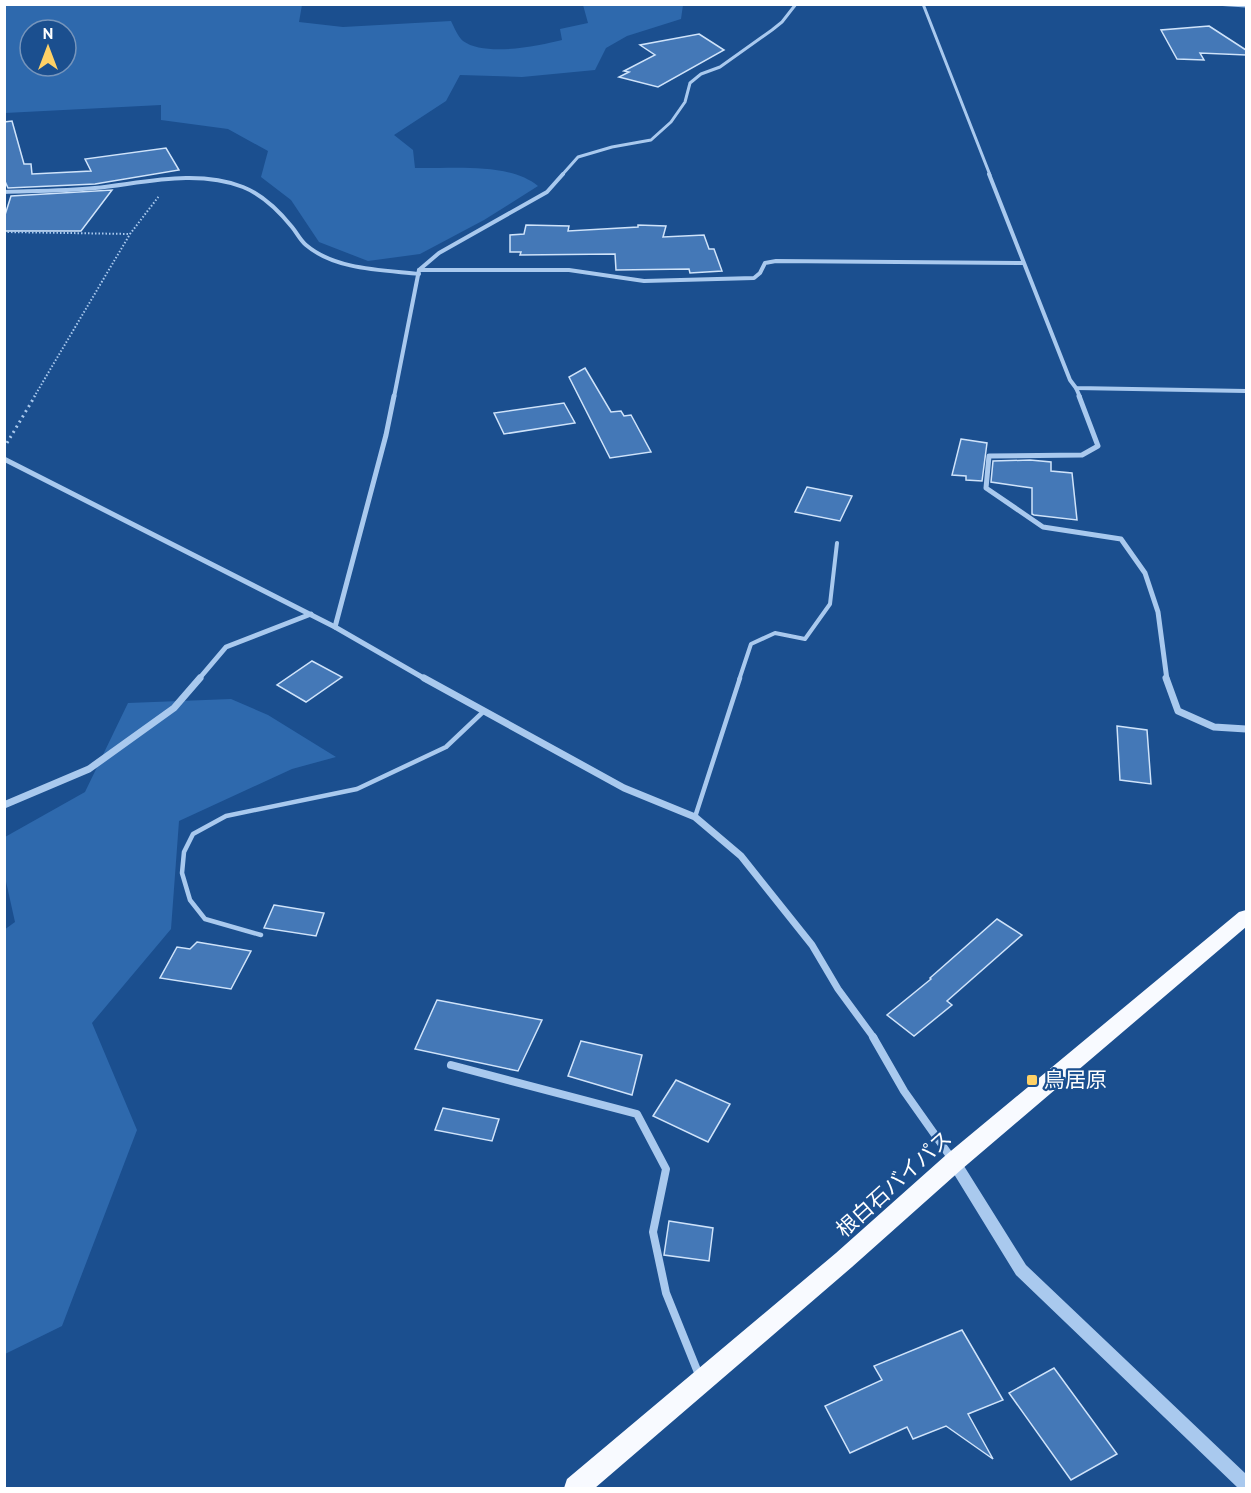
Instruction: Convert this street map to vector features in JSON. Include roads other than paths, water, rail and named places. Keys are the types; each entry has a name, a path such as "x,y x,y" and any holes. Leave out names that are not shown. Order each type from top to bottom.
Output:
{"highway":[{"name":"根白石バイパス","path":"576,1488 844,1260 954,1161 1246,917"}],"street":[{"path":"335,627 386,435 419,272 426,262 547,192 578,157 612,147 651,140 671,123 685,102 690,83 701,74 720,67 772,30 782,22 796,4"},
{"path":"923,4 1023,263 1098,446 1082,455 989,456 986,488 1012,508 1043,527 1121,539 1145,573 1158,612 1164,672 1178,711 1214,727 1246,729"},
{"path":"1215,4 1246,6"},
{"path":"4,192 94,188 172,179 202,179 237,185 263,196 282,214 308,247 336,260 369,268 419,272 569,270 645,281 754,278 765,263 777,261 1023,263"},
{"path":"1076,388 1246,391"},
{"path":"4,459 311,614 483,712 624,788 695,817 741,856 812,945 838,989 874,1038 904,1091 954,1161 1021,1270 1246,1485"},
{"path":"4,805 89,769 174,708 226,647 311,614"},
{"path":"451,1065 637,1114 666,1168 653,1232 666,1293 702,1382"}],"lane":[{"path":"695,817 751,644 775,633 805,639 830,604 837,543"},
{"path":"261,935 205,919 190,900 182,873 184,852 193,834 226,816 357,789 446,747 483,712"}],"place":[{"name":"鳥居原","path":"1032,1080"}]}
